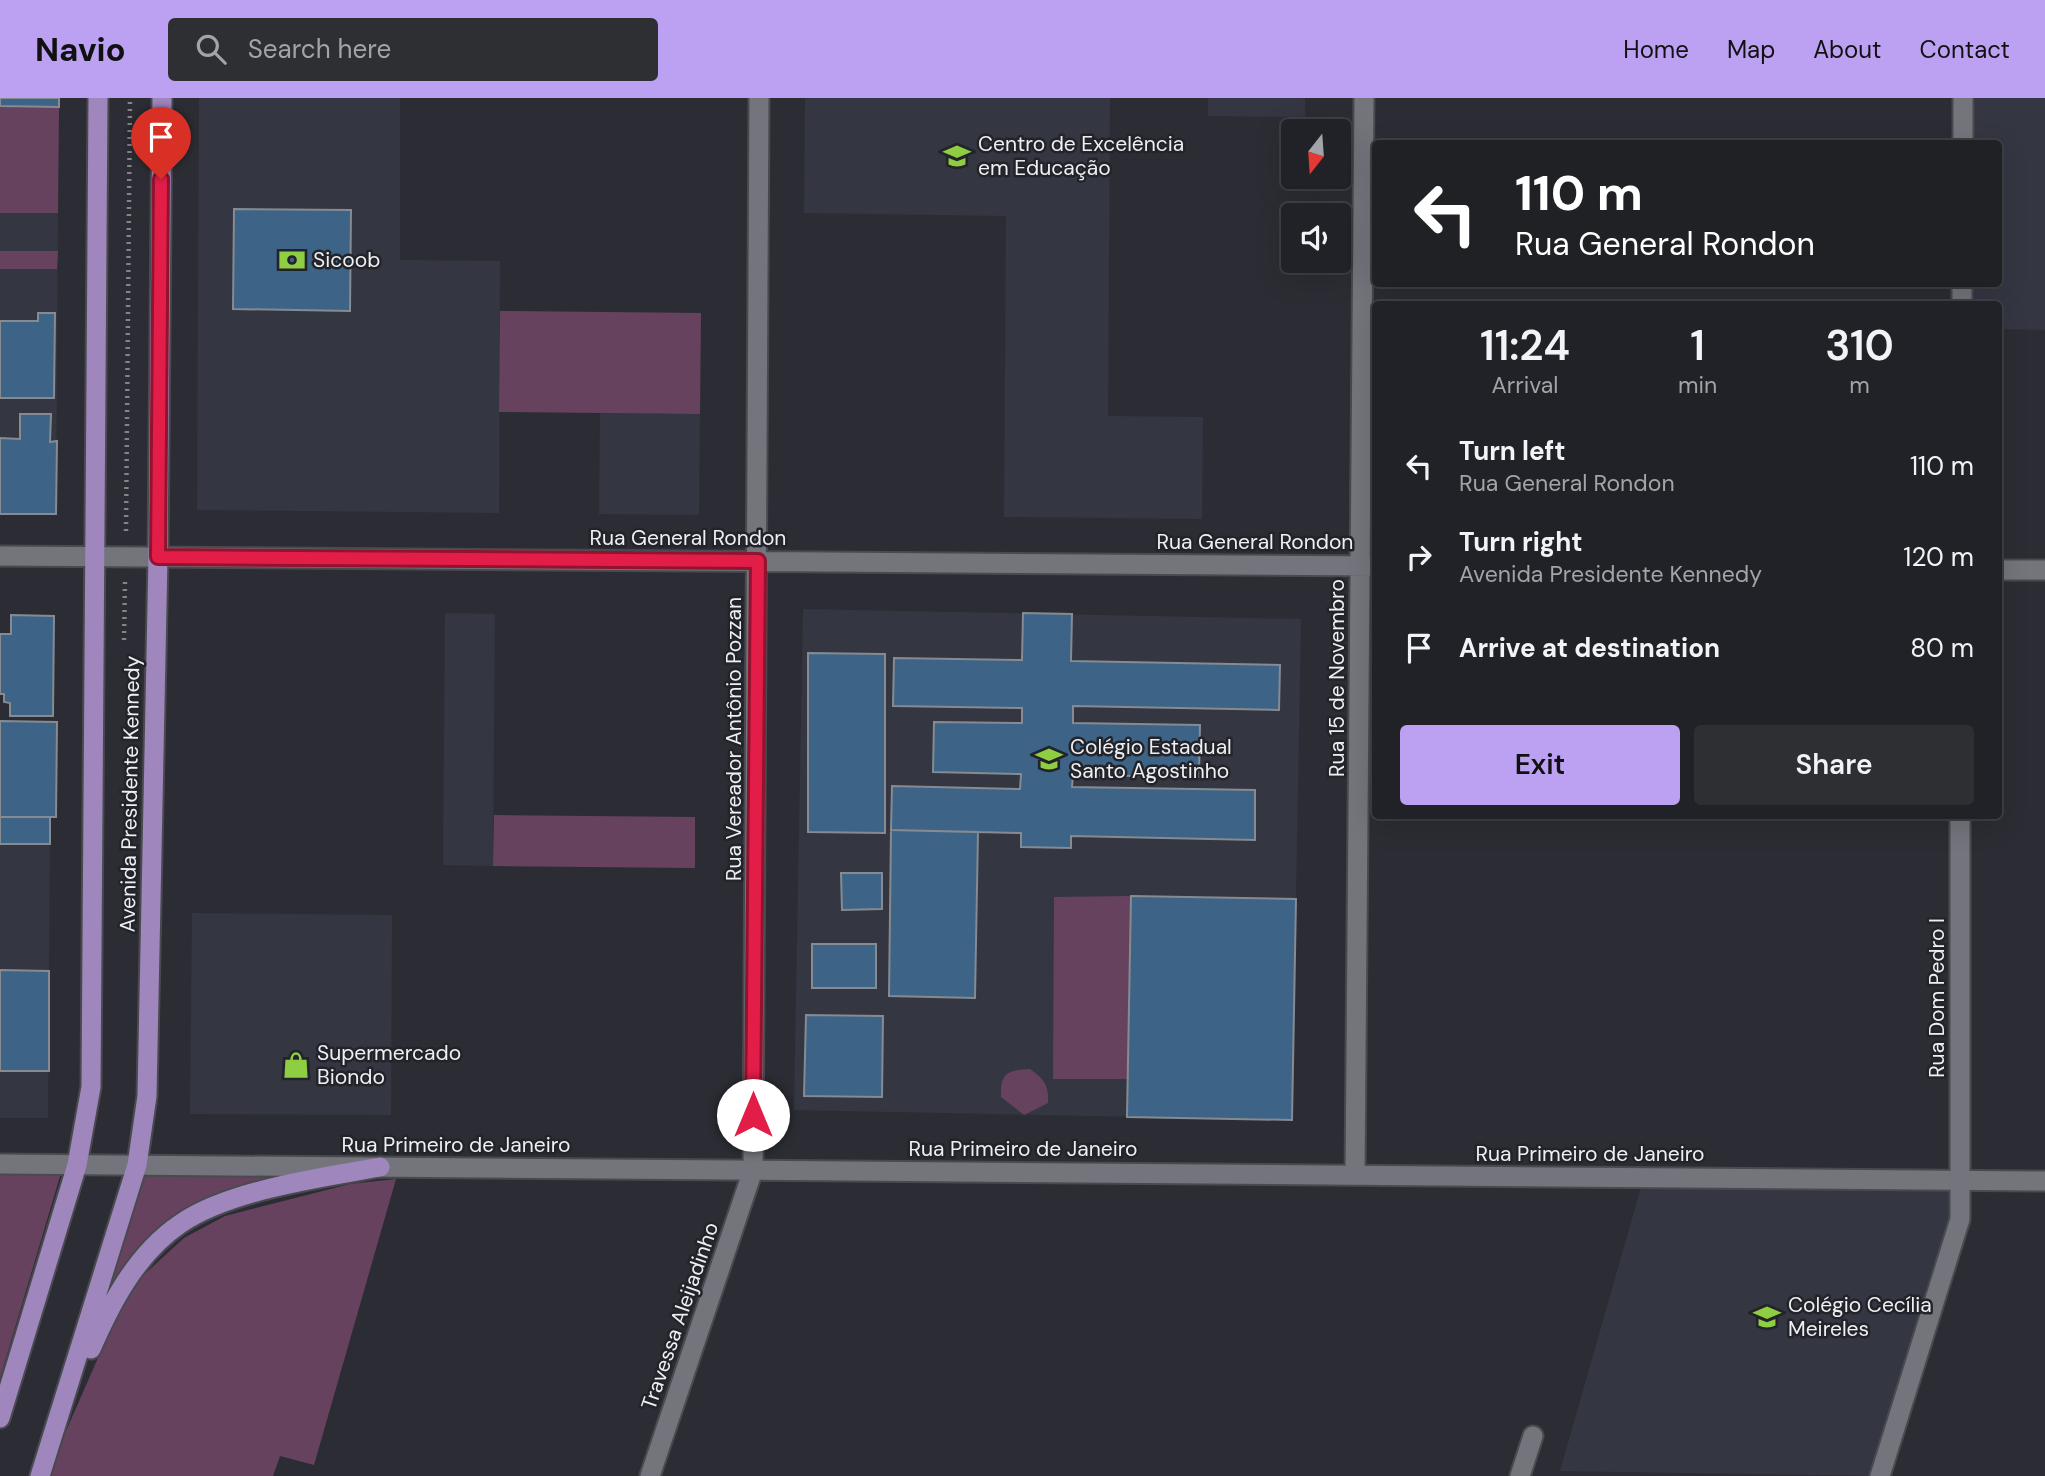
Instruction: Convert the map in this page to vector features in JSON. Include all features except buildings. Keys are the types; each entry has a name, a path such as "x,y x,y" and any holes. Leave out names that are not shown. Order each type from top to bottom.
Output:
{"main road":[{"name":"Avenida Presidente Kennedy","path":"0,1418 76,1165 91,1087 98,98"},
{"name":"Avenida Presidente Kennedy","path":"41,1471 137,1165 147,1096 158,557 162,98"},
{"path":"41,1471 111,1305 131,1274 156,1244 180,1224 212,1206 300,1182 380,1167"}],"street":[{"name":"Rua Vereador Antônio Pozzan","path":"753,1170 759,98"},
{"name":"Rua 15 de Novembro","path":"1355,1175 1368,566 1364,98"},
{"path":"1963,140 1964,98"},
{"name":"Rua General Rondon","path":"0,556 1368,566"},
{"path":"2002,570 2045,570"},
{"name":"Rua Dom Pedro I","path":"1880,1476 1960,1219 1960,819"},
{"name":"Rua Primeiro de Janeiro","path":"0,1164 2045,1181"},
{"name":"Travessa Aleijadinho","path":"650,1476 753,1170"},
{"path":"1520,1476 1532,1436"}],"shaded area":[{"path":"199,98 400,98 400,260 500,261 499,513 197,510"},
{"path":"805,98 1110,98 1108,416 1203,417 1202,519 1004,517 1006,216 804,213"},
{"path":"1208,98 1305,98 1305,117 1208,116"},
{"path":"1963,98 2045,98 2045,330 2002,329 2002,301 1962,301 1962,287 2002,287 2002,140 1963,140"},
{"path":"0,106 59,107 58,213 0,213"},
{"path":"0,213 58,213 56,514 0,514"},
{"path":"0,251 58,251 57,269 0,269"},
{"path":"500,311 701,313 700,414 499,412"},
{"path":"600,413 700,414 699,515 599,514"},
{"name":"Colégio Estadual Santo Agostinho","path":"803,609 1301,619 1292,1120 794,1110"},
{"path":"445,613 495,614 493,866 443,865"},
{"path":"494,815 695,817 695,868 493,866"},
{"path":"0,817 50,817 48,1118 0,1118"},
{"path":"1131,896 1128,1079 1053,1079 1054,897"},
{"path":"192,913 392,915 391,1115 190,1114"},
{"path":"1030,1069 1045,1083 1048,1103 1024,1115 1001,1097 1001,1089 1007,1074"},
{"path":"0,1172 61,1173 0,1378"},
{"path":"141,1172 321,1172 217,1199 132,1263 110,1285"},
{"name":"Colégio Cecília Meireles","path":"1644,1177 1960,1180 1960,1219 1880,1476 1560,1471"},
{"path":"396,1179 314,1465 280,1456 273,1476 51,1476 66,1431 119,1310 136,1282 184,1238 225,1216 350,1184"}],"place":[{"name":"Centro de Excelência em Educação","path":"957,156"},
{"name":"Sicoob","path":"292,260"},
{"name":"Colégio Estadual Santo Agostinho","path":"1049,759"},
{"name":"Supermercado Biondo","path":"296,1065"},
{"name":"Colégio Cecília Meireles","path":"1767,1317"}],"route":[{"path":"161,179 158,557 758,561 753,1115"}]}
